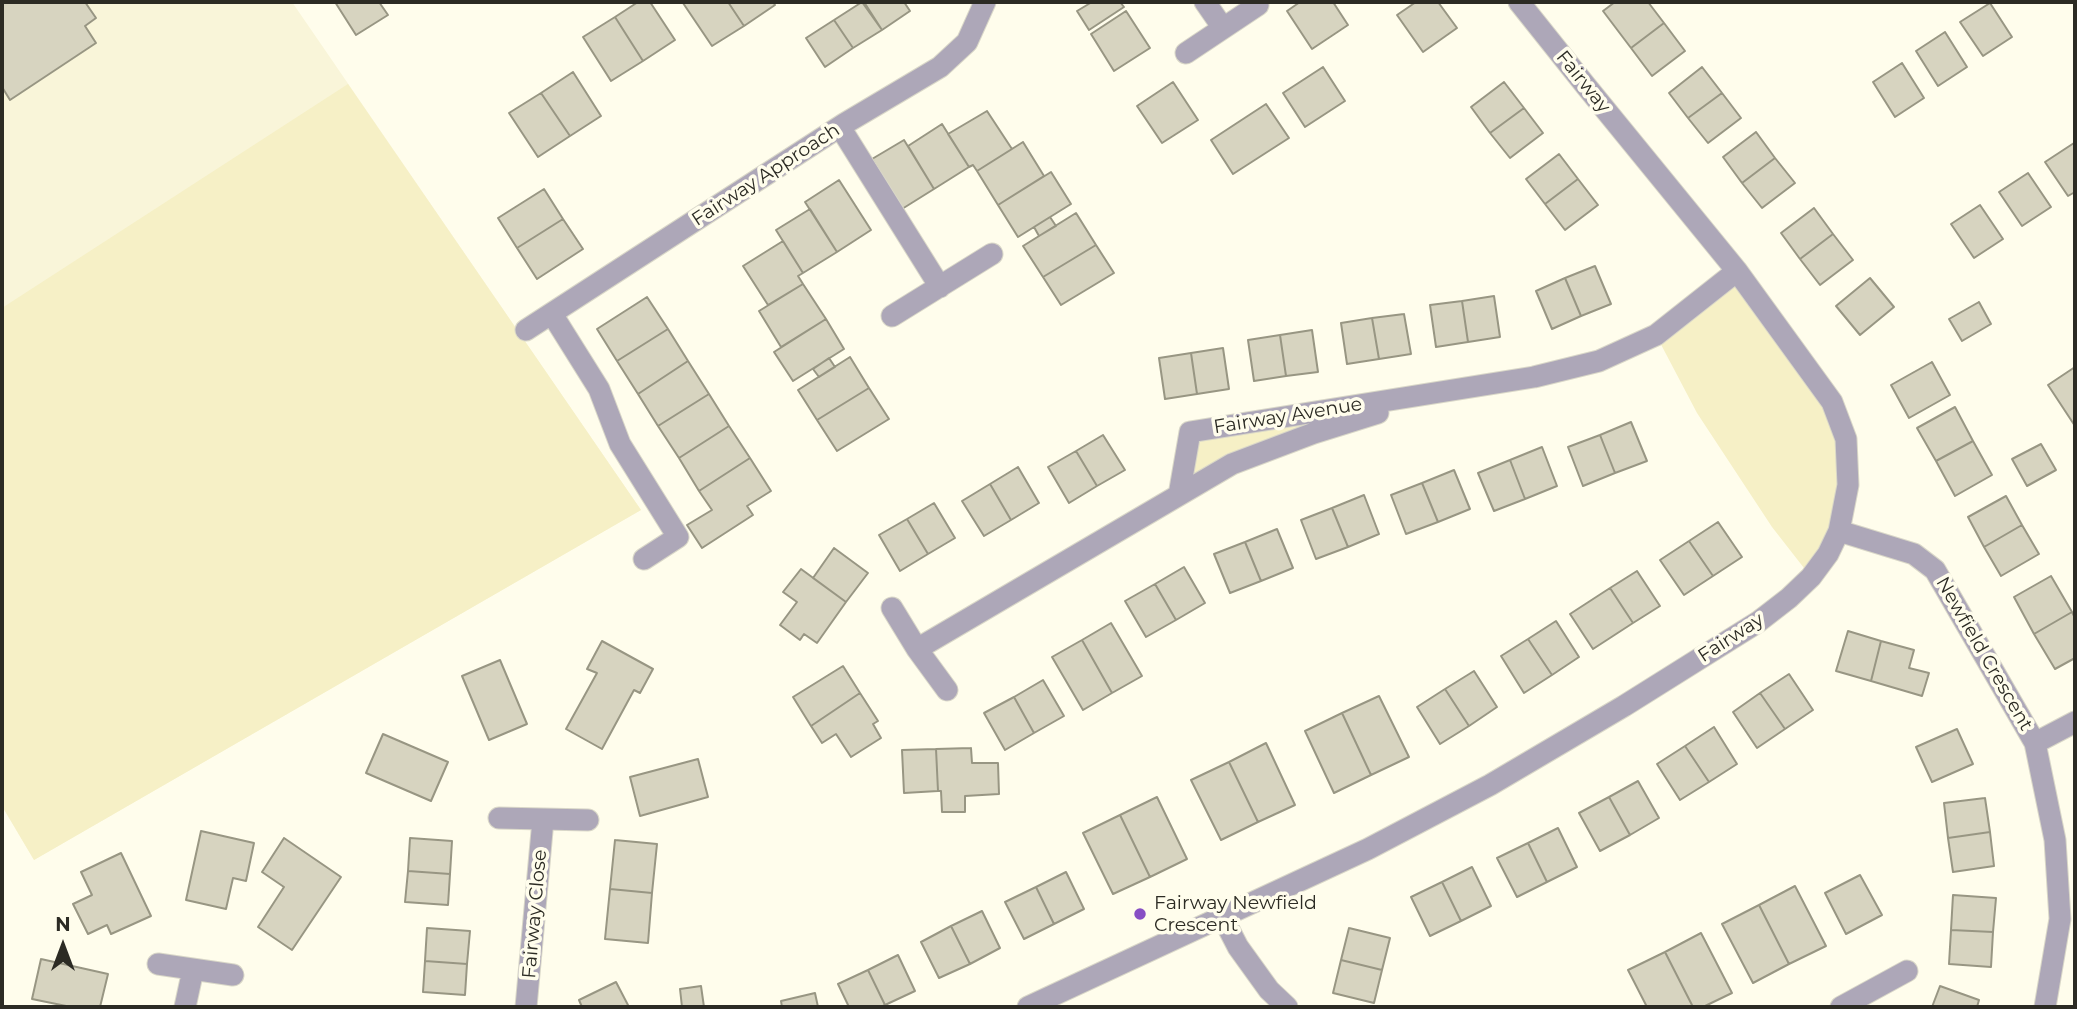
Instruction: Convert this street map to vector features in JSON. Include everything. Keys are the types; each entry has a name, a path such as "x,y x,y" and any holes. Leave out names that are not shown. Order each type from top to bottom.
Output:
{"street":[{"name":"Fairway Approach","path":"526,330 840,127 940,66 967,42 985,2"},
{"path":"1205,2 1223,29"},
{"name":"Fairway","path":"1028,1007 1368,849 1490,785 1624,706 1758,622 1811,577 1828,554 1839,531 1848,485 1846,439 1832,402 1737,271 1520,2"},
{"path":"1186,53 1258,5"},
{"path":"840,127 940,287"},
{"path":"892,316 992,254"},
{"name":"Fairway Avenue","path":"1179,495 1190,432 1534,377 1599,361 1656,335 1737,271"},
{"path":"552,314 599,389 620,444 677,537 644,559"},
{"name":"Fairway Avenue","path":"917,649 1232,464 1302,437 1450,391"},
{"name":"Newfield Crescent","path":"1839,531 1913,554 1935,570 2035,743 2055,840 2060,919 2045,1007"},
{"path":"892,608 947,690"},
{"path":"2035,743 2075,722"},
{"path":"499,818 589,820"},
{"name":"Fairway Close","path":"526,1007 543,820"},
{"path":"1222,916 1238,947 1269,990 1287,1007"},
{"path":"158,964 233,975"},
{"path":"185,1007 192,970"},
{"path":"1841,1007 1907,971"}],"shaded area":[{"path":"2,2 292,2 641,510 34,860 2,806"},
{"path":"348,84 641,510 34,860 2,806 2,308"},
{"path":"1737,271 1832,402 1848,485 1811,577 1772,527 1697,413 1656,335"},
{"path":"1450,391 1314,433 1179,495 1190,432"}],"building":[{"path":"2,2 85,2 96,18 85,26 96,43 10,100 2,87"},
{"path":"335,2 379,2 388,15 356,35"},
{"path":"638,2 650,2 675,40 643,61 615,17"},
{"path":"728,2 744,26 712,46 683,3"},
{"path":"728,2 773,2 775,5 744,26"},
{"path":"862,2 882,30 853,48 834,20"},
{"path":"864,2 904,2 910,11 882,30"},
{"path":"1092,2 1120,2 1124,7 1089,30 1077,11"},
{"path":"1300,2 1333,2 1348,25 1312,49 1287,11"},
{"path":"1416,2 1438,2 1457,28 1423,52 1397,15"},
{"path":"1615,2 1648,2 1664,23 1631,48 1603,11"},
{"path":"1990,3 2012,37 1983,56 1960,22"},
{"path":"1126,11 1150,48 1114,71 1091,34"},
{"path":"615,17 643,61 611,81 583,37"},
{"path":"834,20 853,48 825,67 806,38"},
{"path":"1664,23 1685,51 1652,76 1631,48"},
{"path":"1945,32 1967,67 1938,86 1916,51"},
{"path":"1902,63 1924,98 1895,117 1873,82"},
{"path":"1323,67 1345,101 1305,127 1283,93"},
{"path":"1702,67 1722,93 1688,118 1669,93"},
{"path":"573,72 601,116 570,136 541,93"},
{"path":"1173,82 1198,120 1162,143 1137,106"},
{"path":"1504,82 1524,108 1490,133 1471,107"},
{"path":"541,93 570,136 538,157 509,113"},
{"path":"1722,93 1741,118 1708,143 1688,118"},
{"path":"1266,104 1289,138 1233,174 1211,140"},
{"path":"1524,108 1543,133 1510,158 1490,133"},
{"path":"987,111 1012,149 977,171 973,165 969,167 948,134"},
{"path":"942,124 969,167 934,189 908,146"},
{"path":"1756,132 1775,158 1742,183 1723,157"},
{"path":"904,140 934,189 902,209 872,159"},
{"path":"1023,142 1044,176 998,205 977,171"},
{"path":"2074,143 2075,192 2068,196 2045,162"},
{"path":"1559,154 1578,179 1545,204 1526,179"},
{"path":"1775,158 1795,183 1762,208 1742,183"},
{"path":"1051,172 1071,204 1018,237 998,205"},
{"path":"2028,173 2051,207 2022,226 1999,192"},
{"path":"1578,179 1598,205 1565,230 1545,204"},
{"path":"839,180 871,230 837,252 805,202"},
{"path":"544,189 563,219 517,248 498,218"},
{"path":"1980,205 2003,239 1974,258 1951,224"},
{"path":"1814,208 1833,234 1800,259 1781,233"},
{"path":"810,209 837,252 803,273 776,230"},
{"path":"1076,213 1096,245 1043,277 1023,246"},
{"path":"1050,217 1056,226 1039,236 1034,227"},
{"path":"563,219 583,249 537,279 517,248"},
{"path":"1833,234 1853,260 1820,285 1800,259"},
{"path":"783,241 803,273 798,276 803,284 768,305 743,266"},
{"path":"1096,245 1114,273 1061,305 1043,277"},
{"path":"1595,266 1611,304 1581,316 1565,278"},
{"path":"1565,278 1581,316 1552,329 1536,291"},
{"path":"1870,278 1894,307 1860,335 1836,306"},
{"path":"803,284 826,319 781,347 759,311"},
{"path":"1494,296 1500,337 1468,342 1462,301"},
{"path":"647,297 668,329 617,361 597,329"},
{"path":"1462,301 1468,342 1436,347 1430,305"},
{"path":"1979,302 1991,324 1962,341 1949,319"},
{"path":"1404,314 1411,354 1379,359 1372,318"},
{"path":"1372,318 1379,359 1347,364 1341,323"},
{"path":"826,319 844,349 793,381 774,352"},
{"path":"668,329 688,361 638,394 617,361"},
{"path":"1312,330 1318,372 1286,376 1280,335"},
{"path":"1280,335 1286,376 1254,381 1248,340"},
{"path":"1223,348 1229,389 1197,394 1191,353"},
{"path":"1191,353 1197,394 1165,399 1159,358"},
{"path":"850,357 869,388 817,420 798,390"},
{"path":"829,358 835,367 819,377 813,369"},
{"path":"688,361 709,394 658,426 638,394"},
{"path":"1932,362 1950,395 1909,418 1891,385"},
{"path":"2075,367 2075,426 2048,385"},
{"path":"869,388 889,419 837,451 817,420"},
{"path":"709,394 729,426 679,458 658,426"},
{"path":"1955,407 1973,441 1936,461 1917,428"},
{"path":"1631,422 1647,461 1615,473 1600,435"},
{"path":"729,426 750,458 699,491 679,458"},
{"path":"1103,435 1125,470 1097,486 1076,451"},
{"path":"1600,435 1615,473 1583,486 1568,447"},
{"path":"1973,441 1992,475 1955,496 1936,461"},
{"path":"2041,444 2056,470 2027,486 2012,459"},
{"path":"1542,447 1557,486 1525,499 1510,460"},
{"path":"1076,451 1097,486 1069,503 1048,467"},
{"path":"750,458 771,491 747,506 753,515 702,548 687,525 712,510 699,491"},
{"path":"1510,460 1525,499 1494,511 1478,473"},
{"path":"1018,467 1039,503 1011,520 990,484"},
{"path":"1454,470 1470,509 1438,522 1422,483"},
{"path":"1422,483 1438,522 1406,534 1391,495"},
{"path":"990,484 1011,520 984,536 962,501"},
{"path":"1364,495 1379,534 1348,547 1332,508"},
{"path":"2006,496 2022,525 1984,547 1968,517"},
{"path":"934,503 955,538 928,554 907,519"},
{"path":"1332,508 1348,547 1316,559 1301,520"},
{"path":"907,519 928,554 900,571 879,535"},
{"path":"1718,522 1742,557 1713,576 1689,541"},
{"path":"2022,525 2039,554 2001,576 1984,547"},
{"path":"1277,529 1293,568 1261,581 1245,542"},
{"path":"1689,541 1713,576 1684,595 1660,560"},
{"path":"1245,542 1261,581 1230,593 1214,554"},
{"path":"834,548 868,573 846,602 813,578"},
{"path":"1184,567 1205,603 1176,620 1155,584"},
{"path":"801,569 846,602 817,643 804,634 800,640 780,625 797,602 783,592"},
{"path":"1637,571 1660,606 1633,623 1610,588"},
{"path":"2051,576 2072,612 2034,634 2014,597"},
{"path":"1155,584 1176,620 1146,637 1125,601"},
{"path":"1610,588 1633,623 1593,649 1570,614"},
{"path":"2072,612 2075,618 2075,658 2055,669 2034,634"},
{"path":"1556,621 1579,657 1552,675 1528,639"},
{"path":"1111,623 1142,676 1112,693 1082,640"},
{"path":"1848,631 1881,641 1871,681 1836,671"},
{"path":"1528,639 1552,675 1524,693 1501,656"},
{"path":"1082,640 1112,693 1083,710 1052,657"},
{"path":"602,641 653,669 640,693 634,690 602,749 566,729 597,673 587,669"},
{"path":"1881,641 1914,650 1909,668 1929,673 1922,696 1871,681"},
{"path":"500,660 527,724 489,740 462,676"},
{"path":"843,666 860,693 811,726 793,697"},
{"path":"1474,671 1497,707 1469,726 1445,689"},
{"path":"1789,674 1813,710 1785,729 1760,693"},
{"path":"1043,680 1064,716 1034,733 1014,697"},
{"path":"1445,689 1469,726 1440,744 1417,707"},
{"path":"860,693 878,721 873,724 881,738 851,757 836,734 822,743 811,726"},
{"path":"1760,693 1785,729 1757,748 1733,712"},
{"path":"1379,696 1409,757 1371,775 1342,713"},
{"path":"1014,697 1034,733 1005,750 984,713"},
{"path":"1342,713 1371,775 1334,793 1305,731"},
{"path":"1714,727 1737,764 1709,782 1685,746"},
{"path":"1957,729 1973,764 1932,782 1916,747"},
{"path":"383,734 448,762 431,801 366,773"},
{"path":"1266,743 1295,805 1258,822 1229,762"},
{"path":"1685,746 1709,782 1680,800 1657,764"},
{"path":"971,748 972,763 998,763 999,794 965,796 965,812 942,812 936,749"},
{"path":"936,749 938,791 904,793 902,750"},
{"path":"698,759 708,797 640,816 630,777"},
{"path":"1229,762 1258,822 1221,840 1191,780"},
{"path":"1638,781 1659,818 1630,835 1609,797"},
{"path":"1157,797 1187,859 1150,877 1120,815"},
{"path":"1609,797 1630,835 1600,851 1579,813"},
{"path":"1985,798 1990,832 1948,838 1944,803"},
{"path":"1120,815 1150,877 1113,894 1083,833"},
{"path":"1558,828 1577,867 1547,882 1528,843"},
{"path":"201,831 254,843 246,881 233,878 226,909 186,900"},
{"path":"1990,832 1994,866 1953,872 1948,838"},
{"path":"284,838 341,877 292,950 258,927 284,887 262,872"},
{"path":"410,838 452,841 450,874 408,871"},
{"path":"615,840 657,844 652,893 610,889"},
{"path":"1528,843 1547,882 1517,897 1497,858"},
{"path":"121,853 151,916 111,934 107,925 88,934 73,904 92,895 81,872"},
{"path":"1472,867 1491,906 1461,921 1442,882"},
{"path":"408,871 450,874 448,905 405,902"},
{"path":"1066,872 1084,909 1054,924 1036,887"},
{"path":"1860,875 1882,915 1846,934 1825,893"},
{"path":"1442,882 1461,921 1430,936 1411,897"},
{"path":"1795,886 1826,946 1789,964 1759,905"},
{"path":"1036,887 1054,924 1024,939 1005,902"},
{"path":"610,889 652,893 648,943 605,939"},
{"path":"1953,895 1996,898 1993,932 1951,930"},
{"path":"1759,905 1789,964 1753,983 1722,924"},
{"path":"982,911 1000,948 970,964 951,926"},
{"path":"951,926 970,964 939,978 921,942"},
{"path":"427,928 470,931 467,964 425,961"},
{"path":"1349,928 1390,938 1382,970 1341,960"},
{"path":"1951,930 1993,932 1991,967 1949,964"},
{"path":"1701,933 1732,993 1703,1007 1693,1007 1665,952"},
{"path":"1665,952 1693,1007 1647,1007 1628,970"},
{"path":"898,955 915,991 885,1005 868,970"},
{"path":"41,959 108,974 100,1007 71,1007 32,999"},
{"path":"1341,960 1382,970 1374,1003 1333,993"},
{"path":"425,961 467,964 465,995 423,992"},
{"path":"868,970 885,1005 849,1007 838,984"},
{"path":"616,982 629,1007 582,1007 579,1000"},
{"path":"701,986 704,1007 682,1007 680,989"},
{"path":"1940,986 1979,1000 1977,1007 1932,1007"},
{"path":"815,993 818,1007 782,1007 781,1001"}],"place":[{"name":"Fairway Newfield Crescent","path":"1140,914"}]}
